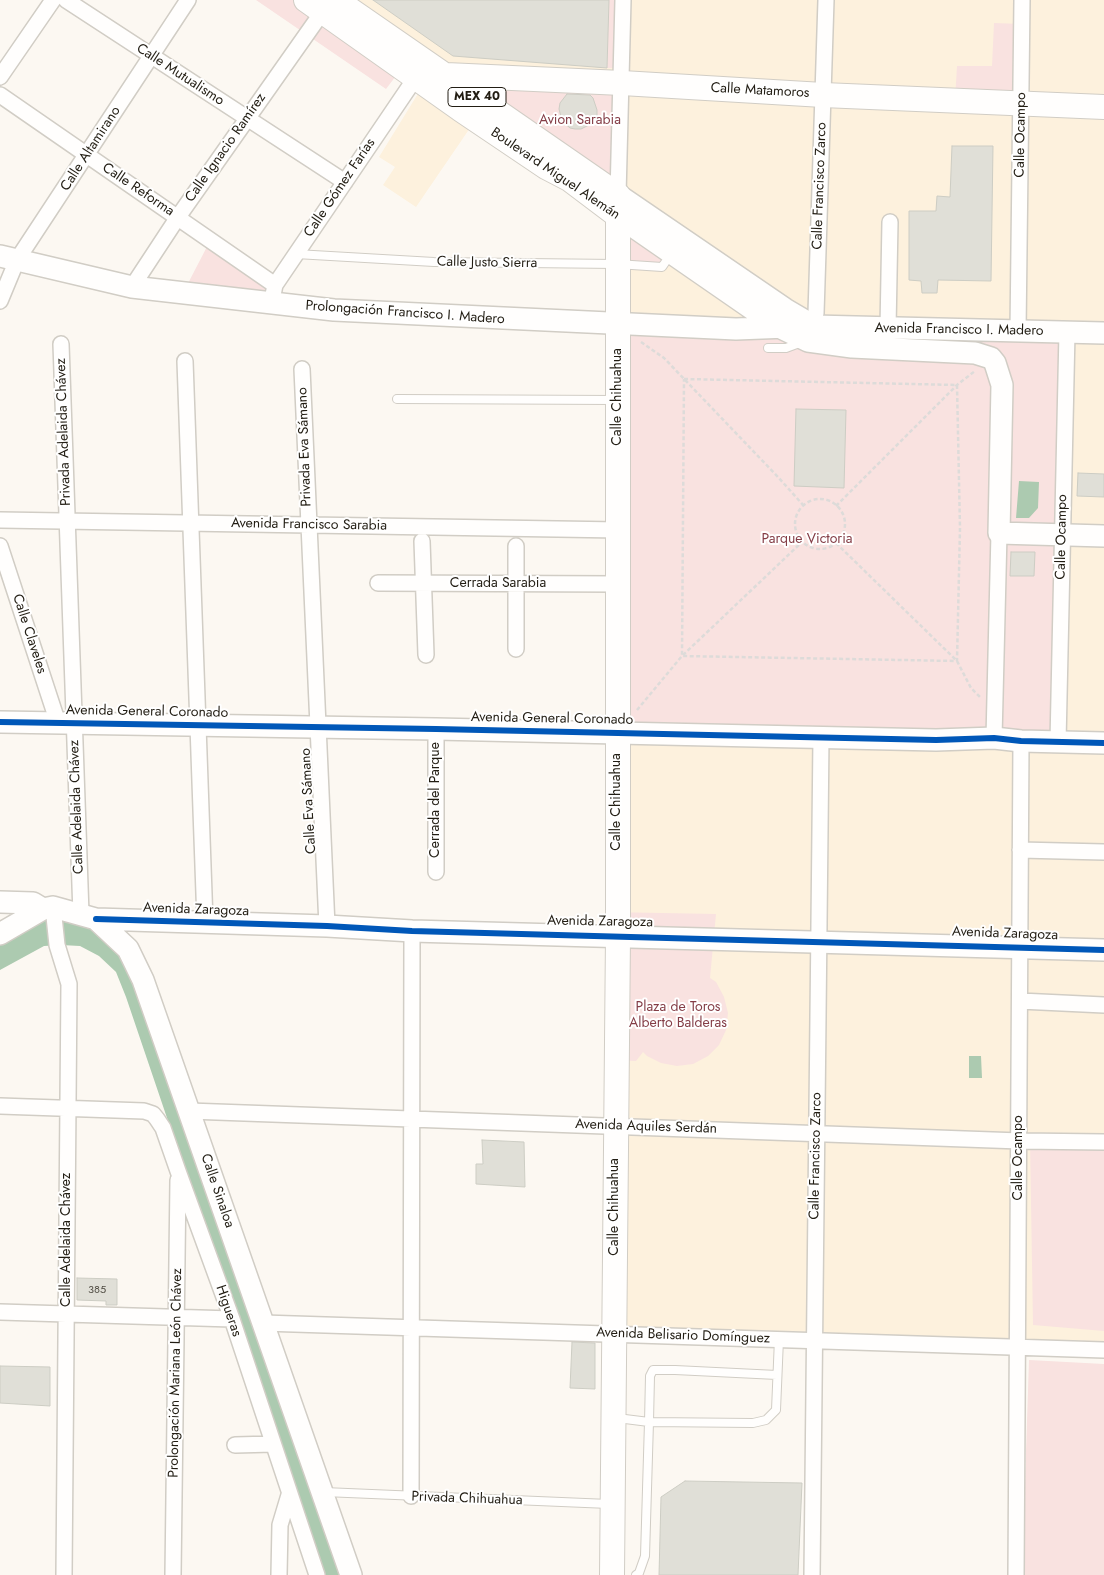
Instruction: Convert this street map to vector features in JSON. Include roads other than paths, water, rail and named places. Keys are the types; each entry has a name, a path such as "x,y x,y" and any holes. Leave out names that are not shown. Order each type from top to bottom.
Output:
{"main road":[{"name":"Boulevard Miguel Alemán","path":"322,4 446,75 618,206"},
{"name":"Boulevard Miguel Alemán","path":"322,4 416,77 538,161 618,206"},
{"name":"Calle Matamoros","path":"416,77 434,78 446,75 823,95 1104,107"},
{"path":"569,179 576,191 603,215 608,223 617,259"},
{"name":"Calle Chihuahua","path":"612,1575 618,935 618,206"}],"street":[{"path":"0,77 53,0"},
{"name":"Calle Mutualismo","path":"66,0 345,182"},
{"name":"Calle Altamirano","path":"0,301 9,258 87,155 188,0"},
{"name":"Calle Chihuahua","path":"618,206 623,0"},
{"name":"Calle Francisco Zarco","path":"811,334 816,313 826,0"},
{"name":"Calle Ocampo","path":"1018,331 1022,0"},
{"name":"Calle Ignacio Ramírez","path":"132,286 247,119 322,4"},
{"name":"Calle Gómez Farías","path":"273,294 296,254 416,77"},
{"name":"Calle Reforma","path":"0,95 178,218 273,294"},
{"name":"Boulevard Miguel Alemán","path":"618,206 671,253 777,326 811,334"},
{"name":"Boulevard Miguel Alemán","path":"618,206 786,309 811,334"},
{"path":"888,328 890,222"},
{"name":"Prolongación Francisco I. Madero","path":"9,258 132,286 273,294 334,310 617,325 736,329 777,326"},
{"name":"Avenida Francisco I. Madero","path":"811,334 888,328 1104,333"},
{"name":"Calle Ocampo","path":"1058,742 1068,332"},
{"name":"MEX 40","path":"811,334 852,347 975,354 991,358 995,363 1002,385 999,533"},
{"name":"Privada Adelaida Chávez","path":"61,344 67,521"},
{"path":"184,361 204,922"},
{"name":"Privada Eva Sámano","path":"302,369 309,525"},
{"name":"Avenida Francisco Sarabia","path":"0,520 619,530"},
{"name":"Calle Adelaida Chávez","path":"67,521 66,723 89,916"},
{"name":"Calle Eva Sámano","path":"309,525 327,926"},
{"path":"994,738 999,533 1104,536"},
{"path":"422,541 426,655"},
{"name":"Calle Claveles","path":"0,546 66,723"},
{"path":"516,546 516,649"},
{"name":"Cerrada Sarabia","path":"378,583 618,584"},
{"name":"Avenida General Coronado","path":"0,722 436,728 936,740 994,738 1021,742 1104,743"},
{"name":"Cerrada del Parque","path":"436,728 436,872"},
{"name":"Calle Francisco Zarco","path":"812,1575 821,737"},
{"name":"Calle Ocampo","path":"1016,1575 1021,742"},
{"path":"1020,850 1104,852"},
{"path":"0,902 33,903 50,911"},
{"path":"0,934 50,911"},
{"name":"Calle Adelaida Chávez","path":"50,911 57,945 69,984 64,1575"},
{"name":"Calle Sinaloa","path":"50,911 89,916 128,949 143,980 351,1575"},
{"name":"Avenida Zaragoza","path":"89,916 412,931 618,935 1104,950"},
{"path":"411,1496 412,931"},
{"path":"1020,1001 1104,1005"},
{"path":"0,1106 68,1108"},
{"name":"Higueras","path":"68,1108 144,1111 153,1114 162,1128 232,1319 317,1575"},
{"name":"Avenida Aquiles Serdán","path":"188,1111 1020,1141 1104,1142"},
{"name":"Prolongación Mariana León Chávez","path":"173,1575 178,1171"},
{"path":"0,1312 232,1319"},
{"name":"Avenida Belisario Domínguez","path":"263,1323 1104,1350"},
{"path":"235,1444 273,1444"},
{"path":"280,1575 280,1526 289,1495"}],"lane":[{"name":"Calle Justo Sierra","path":"296,254 434,262 617,259 662,267 671,253"},
{"path":"768,348 786,348 800,344 811,334"},
{"path":"397,399 618,400"},
{"path":"613,1418 649,1422 753,1423 766,1420 776,1410 778,1339"},
{"path":"636,1575 639,1573 645,1556 650,1376 653,1370 777,1376"},
{"name":"Privada Chihuahua","path":"322,1492 613,1504"}],"park label":[{"name":"Avion Sarabia","path":"580,121"},
{"name":"Parque Victoria","path":"807,540"},
{"name":"Plaza de Toros Alberto Balderas","path":"678,1016"}]}
